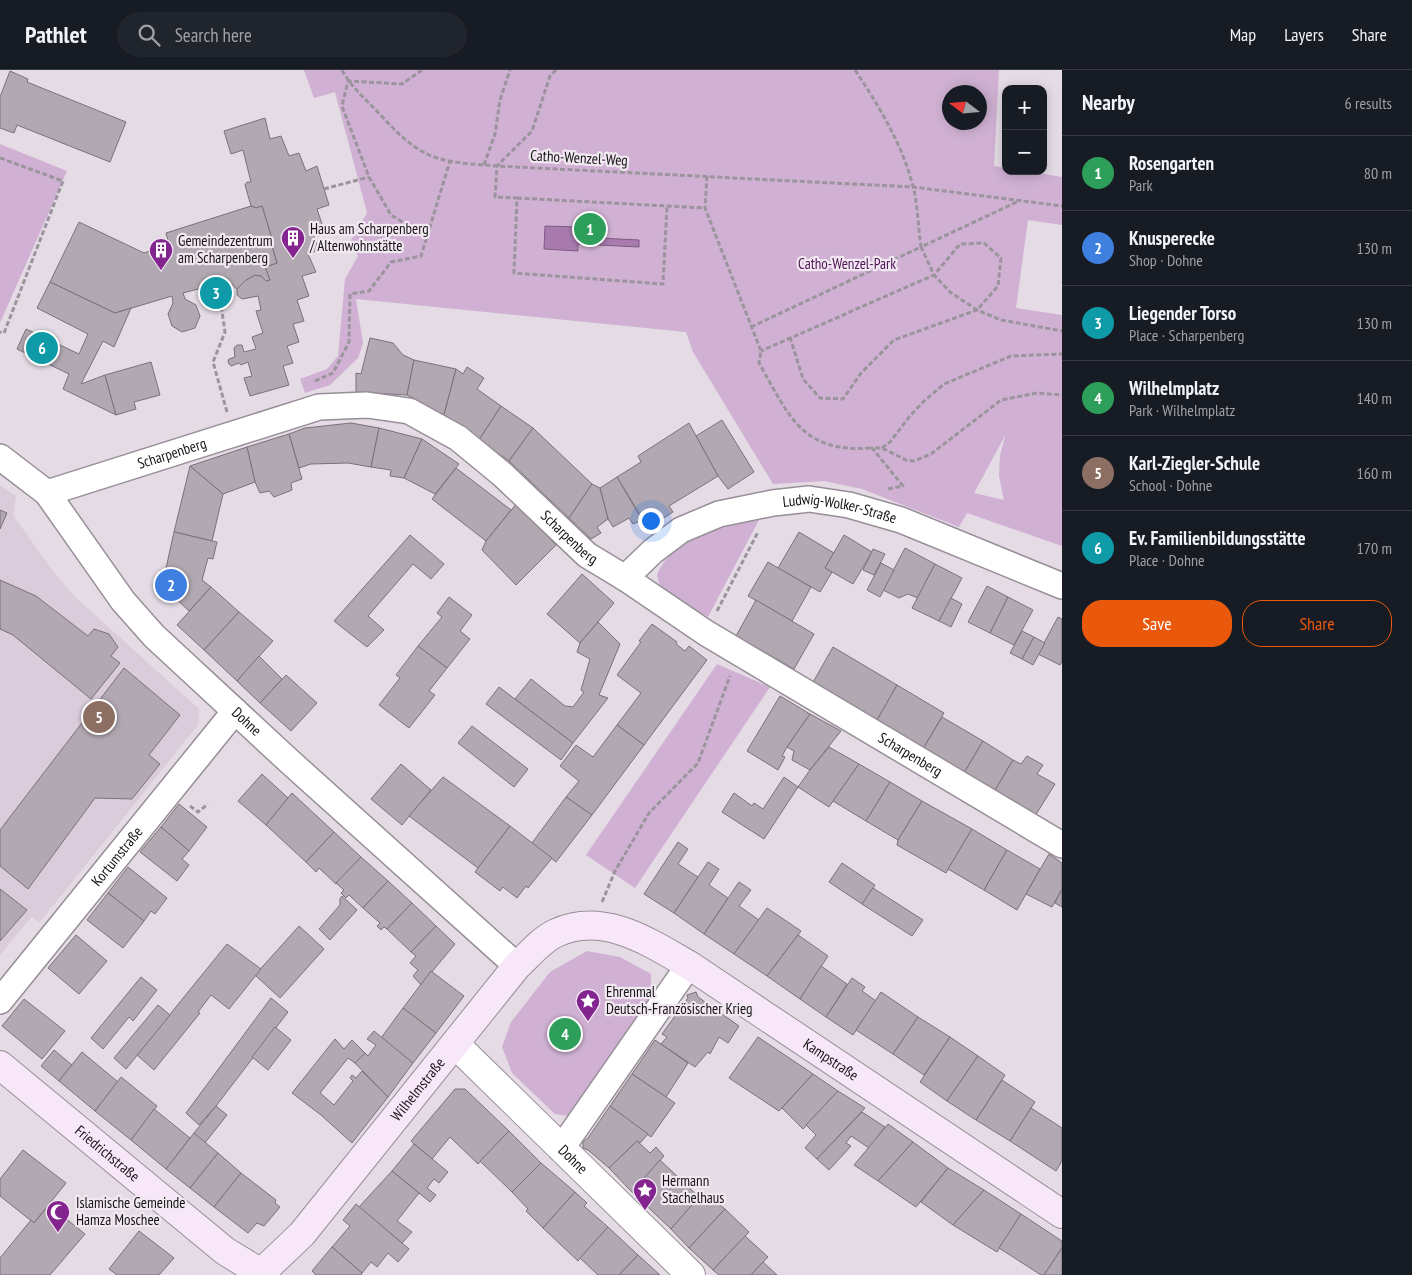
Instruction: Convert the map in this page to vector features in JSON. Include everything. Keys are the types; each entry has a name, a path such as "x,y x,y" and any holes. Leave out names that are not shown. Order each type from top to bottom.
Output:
{"main road":[{"name":"Kampstraße","path":"591,927 616,928 646,940 689,965 1062,1214"},
{"name":"Wilhelmstraße","path":"261,1274 302,1234 518,966 537,947 554,934 572,928 591,927"},
{"name":"Friedrichstraße","path":"0,1065 225,1251 261,1274"}],"street":[{"name":"Scharpenberg","path":"47,493 319,407 367,405 410,412 458,438 503,475 586,556 625,578 706,633 1062,845"},
{"name":"Dohne","path":"0,457 47,493 123,601 148,629 235,711 518,966"},
{"name":"Ludwig-Wolker-Straße","path":"625,578 653,551 681,530 719,514 773,503 808,500 849,504 901,520 1062,586"},
{"name":"Kortumstraße","path":"0,1001 235,711"},
{"path":"561,1149 689,965"},
{"name":"Dohne","path":"455,1044 691,1275"}],"path":[{"name":"Catho-Wenzel-Weg","path":"342,70 348,82 393,128 429,155 450,161 497,166 913,187 1062,206"},
{"path":"422,70 402,84 348,82 342,106 369,177 391,215 427,237"},
{"path":"484,165 495,134 500,100 510,70"},
{"path":"556,70 550,76 532,131 497,166 496,196 705,208"},
{"path":"855,70 879,106 900,148 913,187 921,247 934,275 950,292 977,310 1001,320 1062,331"},
{"path":"0,158 63,181 4,333 0,332"},
{"path":"319,407 314,381 333,373 349,342 350,294 369,291 391,262 421,256 450,161"},
{"path":"707,176 705,208 761,351 759,363 788,414 802,430 819,442 852,450 882,448 906,460 914,461 930,454 1001,400 1037,393 1062,395"},
{"path":"324,189 369,177"},
{"path":"517,198 514,273 663,284 668,205"},
{"path":"751,327 1021,200"},
{"path":"761,351 790,338 934,275 960,244 984,242 1001,258 998,286 977,310 894,340 861,373 843,399 820,398 803,379 790,338"},
{"path":"232,285 220,298 226,332 213,362 233,434"},
{"path":"882,448 890,442 923,402 944,384 1011,356 1062,354"},
{"path":"849,504 870,493 903,486 872,448"},
{"path":"706,633 773,503"},
{"path":"591,927 615,871 649,813 698,763 739,652"}],"shaded area":[{"path":"545,226 578,227 579,237 639,240 639,247 578,244 578,251 544,249"},
{"path":"0,485 16,496 13,515 52,570 74,596 199,709 198,725 39,923 32,916 0,955"}],"green space":[{"name":"Catho-Wenzel-Park","path":"304,70 999,70 994,166 1002,167 1002,175 1047,174 1062,177 1062,225 1028,220 1016,308 1062,315 1062,546 967,513 959,527 862,489 824,481 773,484 693,352 686,332 356,299 363,343 358,358 330,385 305,393 300,379 327,369 338,356 345,279 358,256 351,240 367,213 335,92 314,98","holes":["1006,434 1000,455 999,476 1004,500 974,493"]},
{"path":"0,144 67,171 0,323"},
{"path":"760,518 708,617 665,592 660,587 657,575 664,562 674,551 687,542 731,525"},
{"path":"717,664 770,687 635,888 586,855"},
{"path":"587,951 620,957 651,974 651,995 568,1116 555,1114 512,1073 502,1047 511,1022 550,972"}],"building":[{"path":"10,71 28,79 27,82 126,122 110,162 17,125 14,133 0,128 0,97"},
{"name":"Haus am Scharpenberg / Altenwohnstätte","path":"265,118 270,139 281,136 289,156 299,153 306,171 317,166 329,205 317,209 323,227 312,231 319,250 308,254 316,272 302,276 309,296 297,300 304,321 293,324 299,342 287,346 293,363 283,366 289,385 250,396 244,378 252,376 248,362 231,366 228,361 235,357 234,348 237,345 242,345 244,352 256,349 252,337 263,333 256,311 261,310 258,296 242,299 237,295 237,289 246,280 255,275 261,276 266,281 270,280 265,267 277,263 262,206 256,208 251,206 245,185 247,182 251,182 243,150 231,154 224,131"},
{"name":"Gemeindezentrum am Scharpenberg","path":"251,206 256,208 262,206 273,242 271,243 277,263 265,267 270,280 266,281 261,276 255,275 246,280 237,289 228,281 183,293 185,299 196,305 200,316 195,328 182,332 172,326 168,314 173,303 172,296 115,313 50,282 79,222 144,253 169,244 166,233"},
{"path":"50,282 115,313 131,308 114,347 103,341 81,384 105,375 116,415 63,389 69,374 17,349 26,329 79,354 88,334 37,308"},
{"path":"370,338 393,343 403,355 414,360 407,395 356,392 356,373 361,374"},
{"path":"414,360 456,369 444,415 407,395"},
{"path":"151,362 160,395 134,402 136,409 116,415 105,375"},
{"path":"467,367 484,378 477,389 501,406 479,440 444,415 456,369 463,374"},
{"path":"501,406 533,428 509,461 479,440"},
{"path":"722,420 754,472 728,489 718,476 696,436"},
{"path":"351,423 379,428 371,467 348,463 311,464 299,468 289,434 305,428"},
{"path":"689,423 718,476 669,506 673,512 648,528 617,477 641,462 638,456"},
{"path":"379,428 422,439 404,478 390,476 391,470 371,467"},
{"path":"533,428 592,484 569,518 509,461"},
{"path":"289,434 302,479 291,483 292,490 274,497 269,491 260,493 255,482 247,447"},
{"path":"422,439 459,464 435,494 404,478"},
{"path":"247,447 255,482 223,494 190,466"},
{"path":"190,466 223,494 212,541 174,532"},
{"path":"456,468 511,510 486,541 432,499"},
{"path":"617,477 642,520 633,524 629,518 613,527 608,519 600,488"},
{"path":"592,484 600,488 608,519 597,527 601,533 591,539 569,518"},
{"path":"517,503 556,545 516,585 482,550 486,541"},
{"path":"0,510 7,513 0,529"},
{"path":"174,532 217,542 213,559 208,558 202,580 211,587 189,611 171,594 167,585 167,578 164,577"},
{"path":"799,532 834,553 825,568 832,572 820,592 778,568"},
{"path":"410,535 444,564 431,579 413,564 368,616 384,630 367,647 334,621"},
{"path":"844,535 872,552 853,584 825,568"},
{"path":"905,548 935,564 918,598 908,594 899,598 883,590"},
{"path":"873,549 885,554 874,575 863,570"},
{"path":"768,562 811,587 792,621 748,596"},
{"path":"881,563 894,570 880,597 867,590"},
{"path":"935,564 962,578 939,621 912,608"},
{"path":"582,574 614,603 580,643 547,614"},
{"path":"0,580 36,596 88,636 94,629 109,634 118,647 111,656 120,663 91,699 13,635 0,629"},
{"path":"987,586 1008,597 990,633 968,622"},
{"path":"211,587 239,612 204,650 177,625"},
{"path":"449,597 472,615 460,631 470,639 447,668 418,646 442,617 437,613"},
{"path":"1008,597 1033,610 1014,645 990,633"},
{"path":"951,598 962,604 951,627 939,621"},
{"path":"756,600 814,634 794,669 736,636"},
{"path":"239,612 273,641 237,681 204,650"},
{"path":"1058,617 1062,619 1062,661 1060,665 1038,654"},
{"path":"598,622 620,644 599,695 608,698 573,743 515,699 531,679 565,706 573,707 584,692 581,690 590,659 577,652 580,643"},
{"path":"652,624 677,642 676,644 685,651 689,646 707,660 644,745 617,725 641,693 617,675"},
{"path":"1022,631 1034,637 1022,659 1010,653"},
{"path":"1034,637 1045,643 1033,665 1022,659"},
{"path":"418,646 447,668 429,691 435,695 409,728 379,705 400,678 396,675"},
{"path":"833,647 897,685 876,722 812,684"},
{"path":"259,656 282,679 260,703 237,681"},
{"path":"124,668 180,715 149,755 160,764 132,799 95,798 28,889 0,866 0,830"},
{"path":"286,675 317,703 291,731 260,703"},
{"path":"897,685 944,713 923,749 876,722"},
{"path":"499,687 573,743 561,760 486,704"},
{"path":"780,696 810,714 787,747 782,756 785,757 778,770 747,751"},
{"path":"810,714 841,731 810,770 792,760 794,751 787,747"},
{"path":"942,717 983,741 964,773 923,749"},
{"path":"617,725 644,745 592,815 566,797 579,781 560,766 576,745 593,757"},
{"path":"472,726 528,769 514,787 458,743"},
{"path":"983,741 1013,760 994,792 964,773"},
{"path":"829,747 859,764 829,807 798,787"},
{"path":"1027,756 1043,765 1037,774 1055,784 1035,816 994,792 1013,760 1021,764"},
{"path":"401,764 431,790 402,825 371,799"},
{"path":"859,764 890,782 866,821 833,801"},
{"path":"262,774 288,798 266,825 238,801"},
{"path":"443,777 510,826 478,868 409,816"},
{"path":"784,777 798,787 764,839 722,812 734,793 752,806 754,803 763,809"},
{"path":"890,782 922,801 898,840 866,821"},
{"path":"292,793 334,832 306,862 266,825"},
{"path":"566,797 592,815 556,862 532,843"},
{"path":"922,801 972,829 946,873 897,845 898,840"},
{"path":"179,804 207,827 189,851 161,827"},
{"path":"510,826 552,858 528,888 526,886 517,898 503,887 500,891 475,872"},
{"path":"161,827 189,851 182,859 189,865 177,881 140,852"},
{"path":"972,829 1007,850 984,890 948,869"},
{"path":"334,832 361,857 336,884 319,868 316,872 306,862"},
{"path":"678,842 688,849 678,864 698,877 674,913 644,894"},
{"path":"1007,850 1040,869 1017,910 984,890"},
{"path":"1049,854 1062,863 1062,889 1052,907 1026,894"},
{"path":"361,857 388,881 363,908 349,895 346,898 341,893 344,890 336,883"},
{"path":"708,862 719,869 709,885 728,898 704,934 674,913"},
{"path":"842,863 875,885 862,904 829,882"},
{"path":"128,867 167,898 155,914 151,911 144,921 108,893"},
{"path":"388,881 412,903 387,929 384,927 381,930 377,926 380,923 363,908"},
{"path":"739,882 751,890 739,906 759,920 734,954 704,934"},
{"path":"873,888 923,920 912,936 862,904"},
{"path":"0,889 27,910 0,941"},
{"path":"1062,889 1062,907 1055,903"},
{"path":"108,893 144,921 123,948 87,920"},
{"path":"342,896 357,910 330,940 319,929 340,905"},
{"path":"412,903 436,926 411,952 387,929"},
{"path":"767,908 801,931 767,976 734,954"},
{"path":"299,926 324,949 280,998 255,975"},
{"path":"436,926 455,944 421,985 413,976 418,970 410,963 416,956 411,952"},
{"path":"76,935 107,961 79,994 48,968"},
{"path":"798,935 828,956 800,999 767,976"},
{"path":"227,944 261,969 229,1009 211,995 198,1012 200,1013 154,1070 137,1055"},
{"path":"821,966 847,984 826,1017 800,999"},
{"path":"431,971 464,996 436,1033 403,1008"},
{"path":"141,977 157,990 133,1021 129,1017 103,1049 91,1038"},
{"path":"852,978 865,987 862,991 876,1001 853,1035 826,1017"},
{"path":"696,992 698,997 739,1026 728,1043 719,1037 710,1054 708,1052 695,1067 661,1044 667,1037 662,1034 688,998 687,995"},
{"path":"881,992 918,1017 893,1054 856,1030"},
{"path":"271,998 288,1012 216,1106 199,1125 186,1113"},
{"path":"24,999 65,1031 42,1059 2,1026"},
{"path":"158,1005 170,1015 126,1069 114,1058"},
{"path":"403,1008 436,1033 413,1063 381,1038"},
{"path":"918,1017 950,1037 924,1075 893,1054"},
{"path":"275,1027 291,1040 268,1070 252,1057"},
{"path":"374,1031 413,1063 388,1097 355,1063 365,1053 368,1056 376,1045 367,1039"},
{"path":"758,1037 813,1074 779,1111 729,1078"},
{"path":"950,1037 978,1056 947,1101 920,1082"},
{"path":"335,1039 344,1049 352,1040 365,1053 355,1063 348,1058 320,1093 334,1105 353,1081 350,1078 352,1075 356,1078 362,1071 388,1097 352,1143 321,1115 292,1093"},
{"path":"655,1040 688,1063 666,1097 632,1074"},
{"path":"54,1050 72,1065 59,1081 41,1066"},
{"path":"82,1052 118,1082 95,1111 59,1081"},
{"path":"978,1056 1005,1075 976,1120 947,1101"},
{"path":"632,1074 675,1103 651,1137 610,1106"},
{"path":"813,1074 838,1091 803,1129 782,1108"},
{"path":"121,1077 157,1106 131,1140 95,1111"},
{"path":"1002,1080 1035,1102 1010,1141 976,1120"},
{"path":"455,1089 465,1089 509,1131 478,1164 450,1137 432,1159 411,1141"},
{"path":"838,1091 865,1108 817,1159 805,1148 816,1135 806,1125"},
{"path":"216,1106 227,1115 204,1144 194,1133"},
{"path":"610,1106 648,1134 640,1143 637,1141 609,1168 583,1148 583,1142 588,1138"},
{"path":"1031,1108 1062,1128 1062,1161 1056,1171 1010,1141"},
{"path":"154,1109 190,1138 166,1169 131,1140"},
{"path":"862,1112 885,1127 869,1148 851,1136 846,1143 851,1146 829,1170 817,1159"},
{"path":"888,1124 913,1142 878,1181 854,1165"},
{"path":"509,1131 541,1163 512,1192 480,1161"},
{"path":"194,1133 218,1153 190,1188 166,1169"},
{"path":"637,1141 650,1153 656,1147 664,1156 632,1192 609,1168"},
{"path":"913,1142 948,1168 916,1207 878,1181"},
{"path":"414,1144 448,1172 439,1183 434,1179 427,1188 436,1195 430,1202 392,1171"},
{"path":"23,1150 66,1183 34,1223 0,1196 0,1179"},
{"path":"218,1153 241,1173 214,1207 190,1188"},
{"path":"660,1160 699,1197 671,1229 632,1192"},
{"path":"541,1163 575,1192 543,1228 526,1211 528,1209 512,1192"},
{"path":"948,1168 984,1190 953,1225 921,1202"},
{"path":"392,1171 419,1193 397,1221 412,1232 402,1243 359,1207"},
{"path":"241,1173 276,1200 275,1203 280,1207 264,1226 257,1223 248,1233 214,1207"},
{"path":"984,1190 1021,1214 997,1252 953,1225"},
{"path":"575,1192 587,1203 584,1206 608,1227 578,1261 543,1228"},
{"path":"703,1192 725,1209 689,1248 671,1229"},
{"path":"356,1204 409,1249 398,1262 388,1253 377,1267 371,1262 362,1273 332,1247 350,1226 343,1220"},
{"path":"49,1205 85,1234 50,1275 0,1275 0,1258 31,1220 34,1223"},
{"path":"725,1209 749,1232 713,1270 689,1248"},
{"path":"1021,1214 1062,1241 1062,1248 1044,1275 1041,1275 999,1248"},
{"path":"608,1227 638,1255 619,1275 598,1275 580,1258"},
{"path":"139,1231 174,1258 159,1275 117,1275 109,1269"},
{"path":"745,1236 768,1257 751,1275 719,1275 713,1270"},
{"path":"332,1247 362,1273 361,1275 316,1275 312,1271"},
{"path":"1062,1248 1062,1275 1044,1275"},
{"path":"638,1255 660,1275 619,1275"},
{"path":"763,1262 777,1275 751,1275"}],"place":[{"name":"Rosengarten","path":"590,229"},
{"name":"Haus am Scharpenberg / Altenwohnstätte","path":"293,259"},
{"name":"Gemeindezentrum am Scharpenberg","path":"161,271"},
{"name":"Liegender Torso","path":"216,293"},
{"name":"Ev. Familienbildungsstätte","path":"42,348"},
{"name":"Knusperecke","path":"171,585"},
{"name":"Karl-Ziegler-Schule","path":"99,717"},
{"name":"Ehrenmal Deutsch-Französischer Krieg","path":"588,1022"},
{"name":"Wilhelmplatz","path":"565,1034"},
{"name":"Hermann Stachelhaus","path":"645,1211"},
{"name":"Islamische Gemeinde Hamza Moschee","path":"58,1233"}]}
